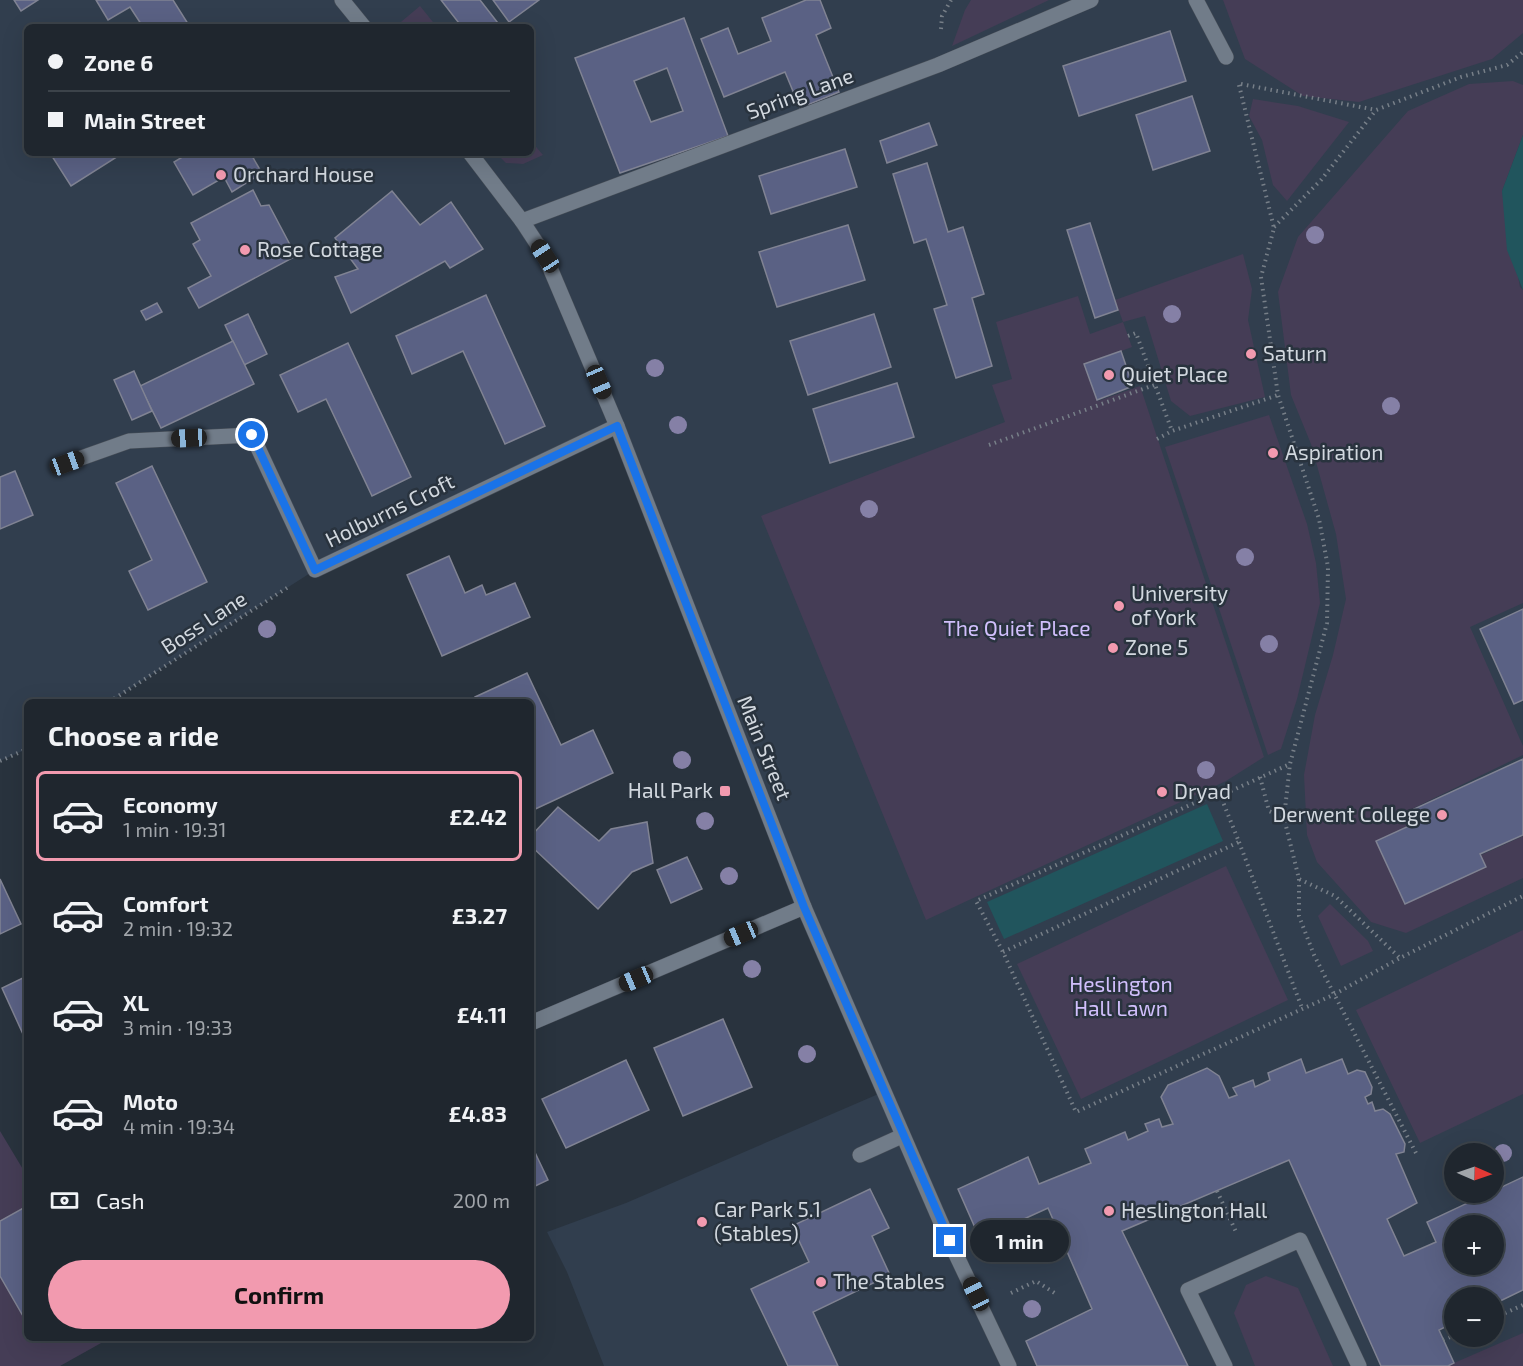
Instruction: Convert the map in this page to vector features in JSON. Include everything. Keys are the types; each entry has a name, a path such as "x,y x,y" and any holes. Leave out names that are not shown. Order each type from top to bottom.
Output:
{"street":[{"path":"342,0 362,24"},
{"name":"Spring Lane","path":"522,220 938,65 1091,0"},
{"path":"1196,0 1227,57"},
{"name":"Main Street","path":"472,156 522,220 545,256 617,426 804,907 903,1136 1009,1366"},
{"name":"Holburns Croft","path":"67,463 129,441 252,435 315,570 617,426"},
{"path":"534,1022 804,907"},
{"path":"860,1155 903,1136"},
{"path":"1225,1366 1188,1290 1300,1240 1359,1366"}],"path":[{"path":"1274,228 1321,180 1376,110 1461,77 1507,64 1523,52"},
{"path":"1227,57 1238,84 1274,228 1261,277 1278,395 1319,519 1328,567 1327,623 1290,764 1284,818 1299,879 1299,916 1333,995 1370,1061 1418,1157"},
{"path":"1238,84 1376,110"},
{"path":"1128,336 1136,333 1172,431"},
{"path":"989,445 1154,385"},
{"path":"1157,439 1172,431 1278,395"},
{"name":"Boss Lane","path":"114,699 315,570"},
{"path":"0,761 24,750"},
{"path":"1220,796 1290,764"},
{"path":"1260,777 1269,811 1284,818"},
{"path":"1302,1008 1219,792 976,901 1003,952 1077,1112 1333,995 1400,958 1523,896"},
{"path":"1003,952 1239,842"},
{"path":"1299,879 1335,896 1400,958"},
{"path":"1217,1191 1250,1263"},
{"path":"1036,1281 1056,1294"},
{"path":"1504,1314 1523,1305"}],"shaded area":[{"name":"Zone 5","path":"0,0 1523,0 1523,1366 604,1366 567,1272 547,1232 626,1203 883,1092 618,426 315,570 114,699 24,699 24,750 0,761"},
{"path":"1523,135 1523,290 1507,250 1502,191"},
{"path":"1207,804 1223,841 1004,939 987,902"}],"green space":[{"path":"971,0 1049,0 952,46"},
{"path":"1223,0 1523,0 1523,33 1492,59 1359,102 1303,96 1245,59"},
{"path":"420,6 435,24 399,24"},
{"path":"1513,81 1523,85 1523,135 1502,191 1520,287 1523,290 1523,603 1470,627 1523,746 1523,755 1414,808 1418,821 1378,841 1405,903 1486,867 1481,855 1523,836 1523,878 1406,933 1371,922 1317,862 1307,835 1304,775 1315,715 1333,655 1346,599 1336,534 1311,444 1291,395 1278,292 1298,237 1408,111 1469,84"},
{"path":"1253,99 1298,106 1349,122 1287,201 1273,185 1262,140 1249,116"},
{"path":"534,144 543,155 523,164 506,163 499,156 534,156"},
{"path":"1243,254 1252,289 1248,320 1265,397 1190,416 1171,401 1145,316 1123,322 1115,300"},
{"name":"The Quiet Place","path":"1078,296 1090,334 1123,322 1132,347 1084,365 1098,401 1140,386 1264,757 1226,781 926,920 761,516 1005,422 992,385 1012,379 996,322"},
{"path":"1269,415 1307,524 1316,563 1320,603 1297,699 1281,749 1268,755 1165,447"},
{"name":"Heslington Hall Lawn","path":"1226,866 1288,1000 1081,1099 1017,964"},
{"path":"1330,904 1368,941 1373,951 1341,966 1318,916"},
{"path":"1523,930 1523,1094 1420,1143 1356,1010"},
{"path":"0,1131 24,1171 24,1341 105,1341 60,1366 0,1366"},
{"path":"1266,1276 1298,1288 1333,1366 1255,1366 1234,1313 1246,1285"},
{"path":"1523,1333 1523,1366 1448,1366 1491,1347 1504,1347 1504,1341"}],"building":[{"path":"14,0 38,0 21,11"},
{"path":"96,0 173,0 188,24 141,24 130,7 108,20"},
{"path":"441,0 480,0 499,24 460,24"},
{"path":"493,0 539,0 509,22"},
{"path":"806,0 820,0 831,28 816,35 839,92 800,108 785,72 724,97 701,39 728,28 738,54 771,41 762,18"},
{"path":"684,18 728,136 620,173 575,58","holes":["667,68 683,111 651,122 634,81"]},
{"path":"1170,31 1186,81 1079,116 1063,66"},
{"path":"1192,96 1210,151 1153,170 1136,115"},
{"path":"929,123 937,145 887,163 880,141"},
{"path":"845,149 857,187 771,214 759,176"},
{"path":"52,156 118,156 71,186"},
{"name":"Orchard House","path":"184,156 252,156 262,173 232,192 224,177 193,195 174,162"},
{"path":"927,163 948,232 963,227 984,294 972,298 992,366 956,378 934,309 947,305 926,239 914,243 893,174"},
{"name":"Rose Cottage","path":"253,190 261,206 269,205 296,256 199,308 188,288 211,276 193,244 200,240 191,223"},
{"path":"392,191 420,225 451,202 483,249 450,268 445,261 351,313 335,277 358,269 335,238"},
{"path":"1090,223 1118,310 1095,318 1067,230"},
{"path":"848,225 865,280 777,307 759,252"},
{"path":"486,295 545,426 505,444 463,351 412,374 396,336"},
{"path":"157,303 162,312 146,320 141,311"},
{"path":"248,314 267,354 244,365 225,325"},
{"path":"874,314 891,367 808,395 790,341"},
{"path":"233,341 254,384 161,428 140,386"},
{"path":"348,343 411,477 372,496 326,399 298,412 280,375"},
{"name":"Quiet Place","path":"1121,351 1133,386 1097,400 1084,364"},
{"path":"134,371 152,411 132,420 114,380"},
{"path":"897,383 914,437 830,463 813,409"},
{"path":"152,466 207,582 148,610 129,571 152,560 116,483"},
{"path":"15,471 33,515 0,529 0,477"},
{"path":"449,556 465,593 482,585 486,595 515,583 530,617 442,656 407,575"},
{"path":"1523,609 1523,700 1514,704 1480,629"},
{"path":"527,673 561,745 593,730 613,773 534,810 534,699 476,699 475,697"},
{"name":"Derwent College","path":"1523,759 1523,835 1480,854 1486,867 1405,904 1376,841 1420,821 1414,809"},
{"path":"558,807 599,841 611,829 647,822 653,863 632,872 598,909 534,849 534,833"},
{"path":"687,857 702,889 671,903 657,870"},
{"path":"0,879 21,924 0,934"},
{"path":"24,977 24,1036 2,988"},
{"path":"723,1019 752,1087 683,1116 654,1048"},
{"name":"Heslington Hall","path":"1301,1059 1306,1073 1342,1059 1348,1074 1357,1070 1365,1072 1372,1087 1371,1094 1365,1097 1368,1104 1372,1102 1375,1111 1383,1109 1390,1114 1405,1144 1404,1152 1396,1154 1417,1203 1387,1219 1404,1256 1436,1242 1427,1222 1468,1203 1504,1203 1504,1186 1523,1177 1523,1290 1504,1299 1504,1287 1444,1287 1444,1328 1439,1330 1444,1347 1447,1347 1454,1363 1448,1366 1381,1366 1289,1160 1122,1231 1188,1366 1037,1366 1026,1341 1092,1309 1048,1208 980,1239 958,1189 1028,1157 1039,1184 1091,1163 1085,1149 1125,1132 1128,1140 1148,1131 1145,1124 1159,1119 1162,1127 1173,1124 1161,1097 1168,1085 1207,1068 1219,1076 1229,1098 1237,1095 1233,1088 1253,1080 1255,1087 1270,1080 1268,1073"},
{"path":"626,1060 649,1110 566,1148 542,1099"},
{"path":"534,1150 548,1180 534,1187"},
{"name":"The Stables","path":"870,1189 889,1228 872,1236 890,1275 813,1312 838,1366 788,1366 751,1289 809,1262 792,1226"},
{"path":"24,1208 24,1318 0,1276 0,1221"}],"place":[{"name":"Orchard House","path":"221,175"},
{"name":"Rose Cottage","path":"245,250"},
{"name":"Saturn","path":"1251,354"},
{"name":"Quiet Place","path":"1109,375"},
{"name":"Aspiration","path":"1273,453"},
{"name":"University of York","path":"1119,606"},
{"name":"Zone 5","path":"1113,648"},
{"name":"Hall Park","path":"725,791"},
{"name":"Dryad","path":"1162,792"},
{"name":"Derwent College","path":"1442,815"},
{"name":"Heslington Hall","path":"1109,1211"},
{"name":"Car Park 5.1 (Stables)","path":"702,1222"},
{"name":"The Stables","path":"821,1282"}],"route":[{"path":"252,435 315,570 617,426 804,907 950,1241"}]}
